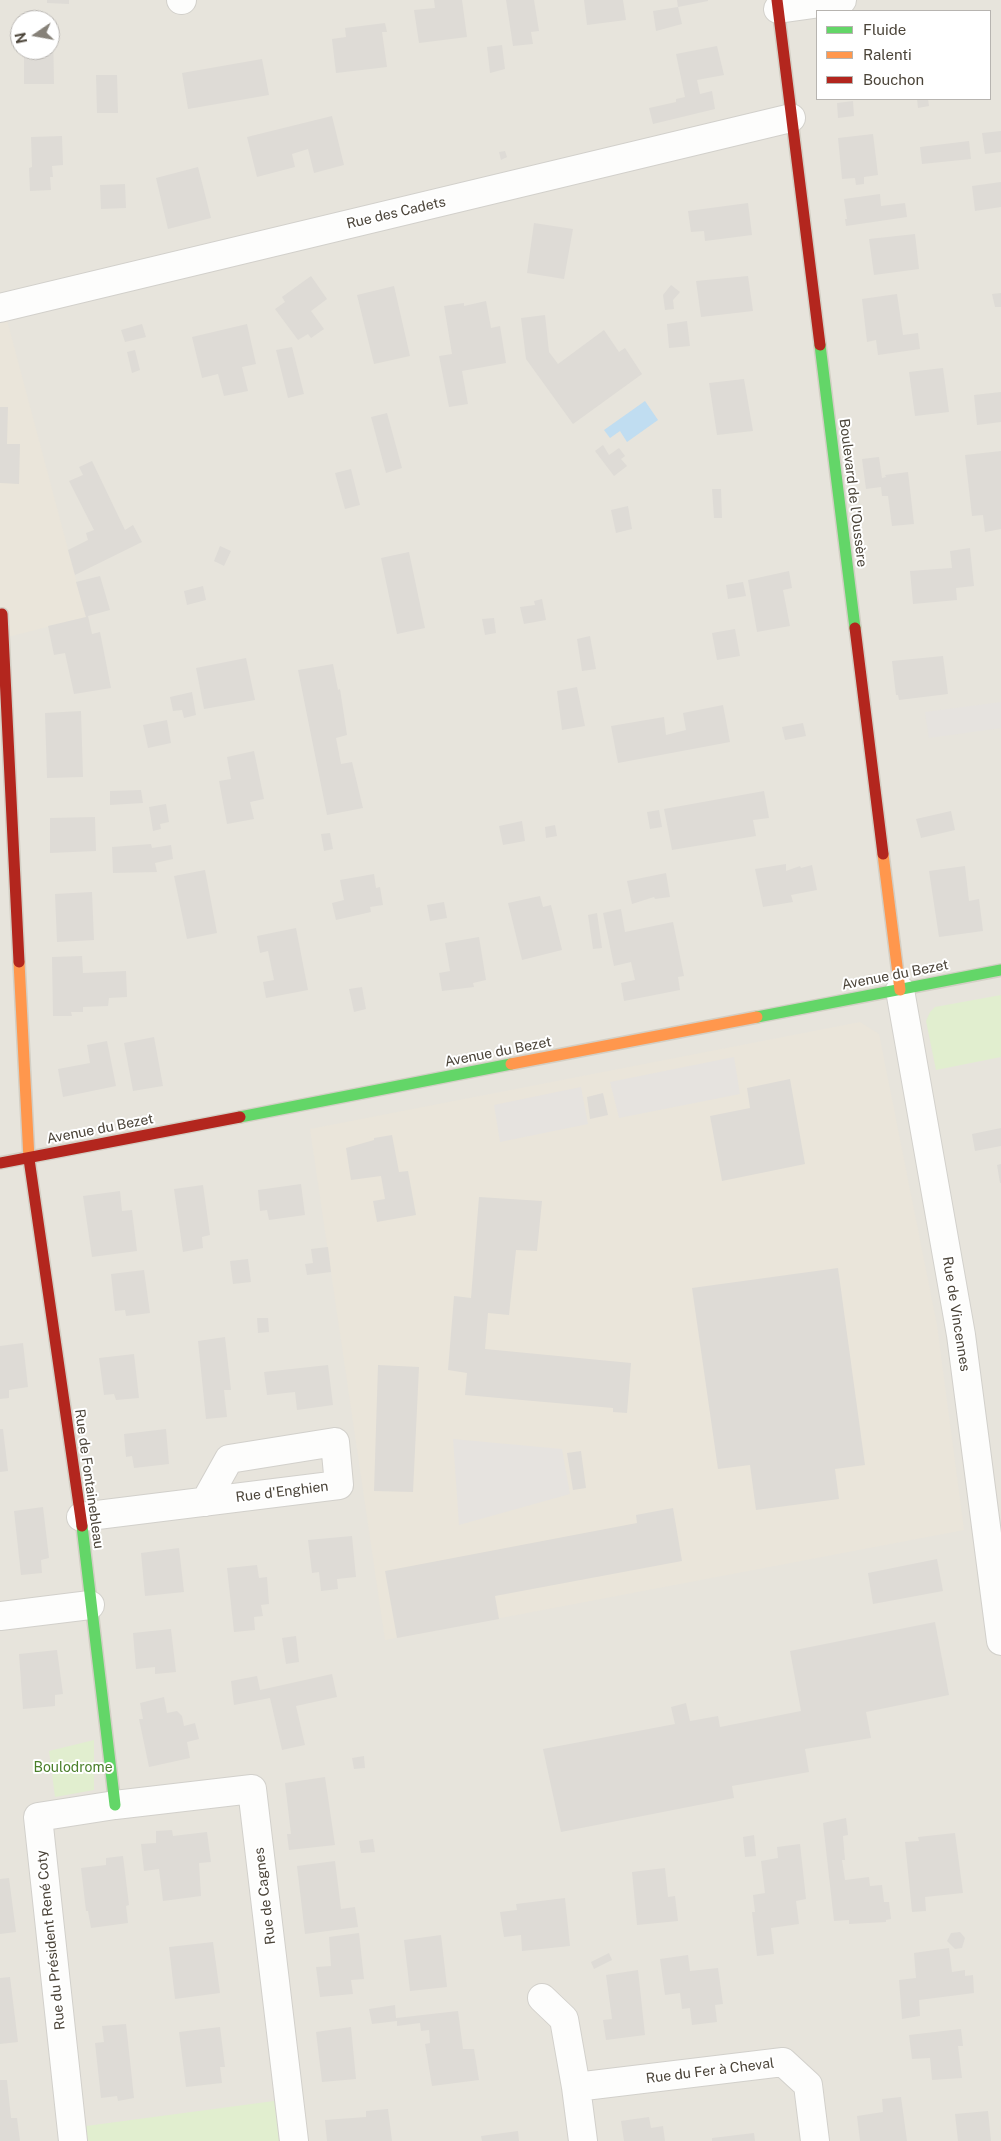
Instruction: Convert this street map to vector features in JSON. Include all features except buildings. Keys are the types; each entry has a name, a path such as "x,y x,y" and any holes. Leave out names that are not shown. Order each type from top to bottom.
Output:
{"street":[{"path":"778,5 842,0"},
{"name":"Boulevard de l'Oussère","path":"778,5 900,990"},
{"name":"Rue des Cadets","path":"0,308 791,118"},
{"name":"Rue de Fontainebleau","path":"2,614 29,1158 80,1517 115,1805"},
{"name":"Avenue du Bezet","path":"0,1163 1001,970"},
{"name":"Rue de Vincennes","path":"900,990 961,1335 1001,1640"},
{"path":"80,1517 205,1502"},
{"path":"0,1616 90,1605"},
{"name":"Rue de Cagnes","path":"115,1805 252,1789 294,2141"},
{"name":"Rue du Président René Coty","path":"73,2141 38,1817 115,1805"},
{"path":"542,1998 564,2019 583,2141"},
{"name":"Rue du Fer à Cheval","path":"576,2087 783,2062 808,2086 816,2141"}],"shaded area":[{"path":"0,0 1001,0 1001,2141 0,2141"},
{"path":"7,320 86,617 0,639 0,322"},
{"path":"1001,702 1001,728 929,738 925,712"},
{"path":"860,1022 879,1034 937,1325 964,1530 385,1640 310,1129"},
{"path":"734,1057 740,1094 619,1118 610,1082"},
{"path":"581,1087 588,1124 500,1142 494,1105"},
{"path":"453,1439 562,1449 570,1494 459,1525"}],"green space":[{"path":"1001,995 1001,1057 936,1070 926,1021 930,1012 935,1007"},
{"name":"Boulodrome","path":"94,1740 94,1790 55,1797 49,1751"},
{"path":"289,2099 294,2141 73,2141 71,2128"}],"water":[{"path":"645,401 658,420 627,442 620,431 610,438 604,430"}],"traffic: fast":[{"path":"820,345 855,628"},
{"path":"757,1017 1001,970"},
{"path":"240,1117 511,1064"},
{"path":"82,1526 115,1805"}],"traffic: slow":[{"path":"883,854 900,990"},
{"path":"19,962 29,1159"},
{"path":"511,1064 757,1017"}],"traffic: jam":[{"path":"777,0 820,345"},
{"path":"2,614 19,962"},
{"path":"855,628 883,854"},
{"path":"0,1163 240,1117"},
{"path":"29,1159 82,1526"}]}
